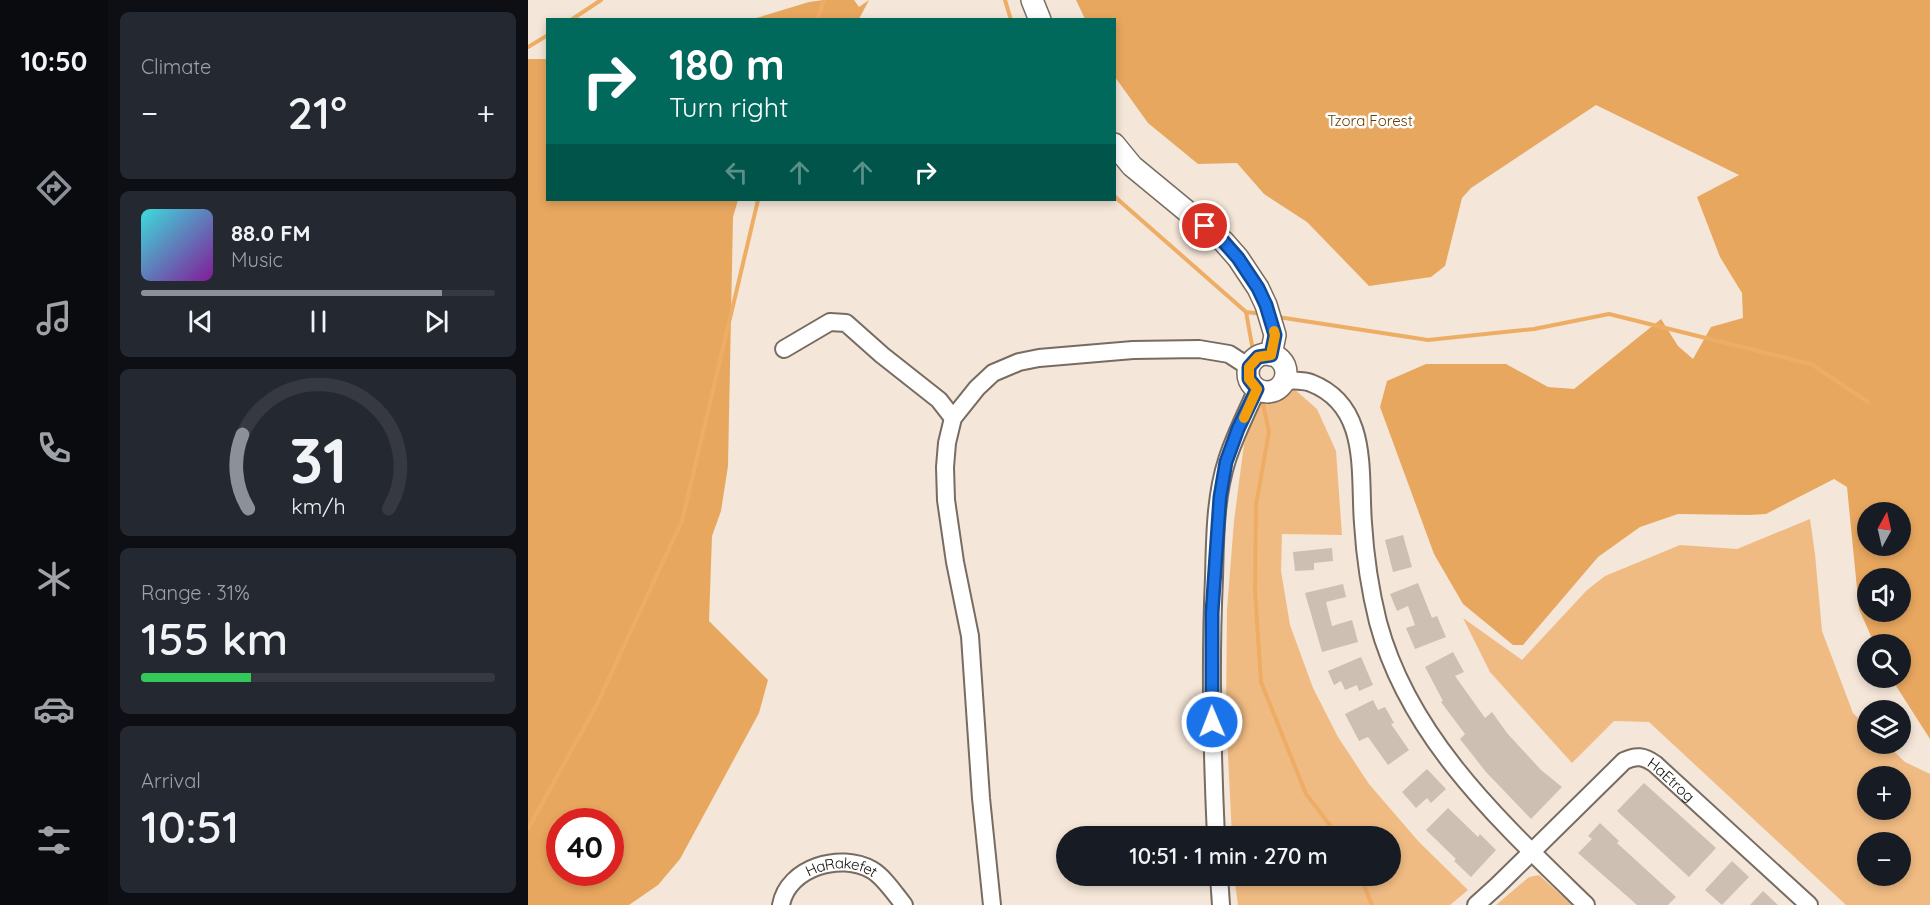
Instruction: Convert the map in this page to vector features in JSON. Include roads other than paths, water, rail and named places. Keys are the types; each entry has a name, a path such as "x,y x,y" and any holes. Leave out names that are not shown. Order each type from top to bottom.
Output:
{"main road":[{"path":"1032,0 1039,18"},
{"path":"1116,146 1132,166 1223,241 1238,258 1258,288 1270,315 1275,335 1271,355"},
{"path":"1271,355 1281,360 1284,365 1286,370 1284,380 1272,391 1262,391 1257,389 1249,379 1249,367 1258,357 1271,355"}],"street":[{"path":"784,349 830,322 846,323 939,400 952,418"},
{"path":"992,905 981,798 970,636 955,562 946,500 945,466 952,418 993,373 1019,362 1039,358 1133,350 1199,349 1228,354 1249,367"},
{"path":"1284,380 1310,382 1331,395 1345,410 1356,431 1362,468 1362,522 1369,580 1378,624 1388,653 1422,721 1443,754 1470,787 1586,905"},
{"path":"1216,826 1212,741 1215,547 1226,462 1238,429 1257,389"},
{"name":"HaEtrog","path":"1532,852 1624,761 1633,757 1642,757 1655,764 1809,905"},
{"path":"1476,905 1532,852"},
{"name":"HaRakefet","path":"781,905 782,898 799,875 820,866 855,863 875,871 904,905"},
{"path":"1220,886 1221,905"}],"waterway":[{"path":"574,18 601,0"},
{"path":"818,18 824,0"},
{"path":"1005,0 1010,18"},
{"path":"528,47 546,36"},
{"path":"1116,198 1246,312 1259,384"},
{"path":"528,829 597,704 682,521 758,201"},
{"path":"1246,312 1262,314"},
{"path":"1278,317 1428,340 1534,329 1609,314 1811,364 1868,402"},
{"path":"1261,395 1269,432 1256,505 1255,591 1261,682 1306,794 1331,826"},
{"path":"1364,886 1372,905"}],"park label":[{"name":"Tzora Forest","path":"1370,120"}]}
